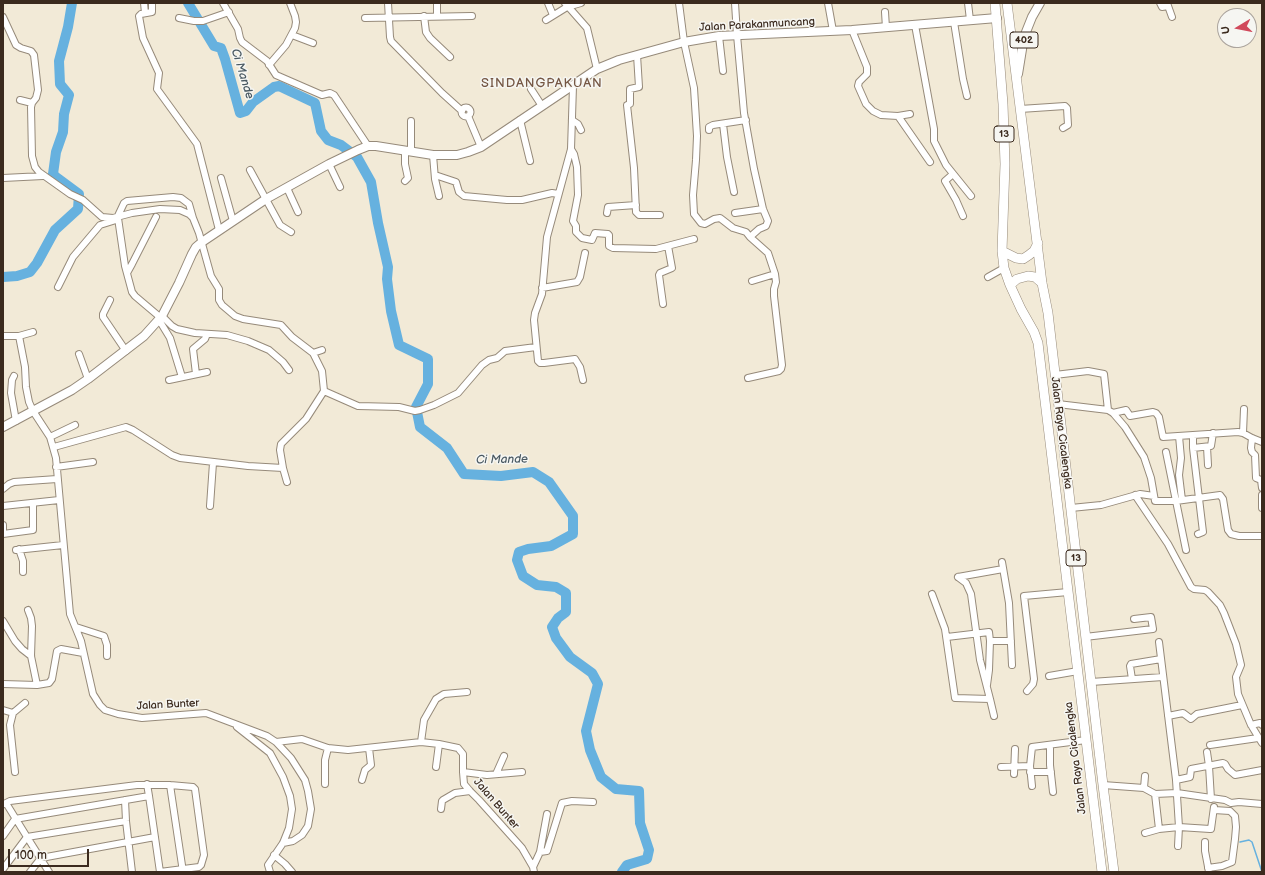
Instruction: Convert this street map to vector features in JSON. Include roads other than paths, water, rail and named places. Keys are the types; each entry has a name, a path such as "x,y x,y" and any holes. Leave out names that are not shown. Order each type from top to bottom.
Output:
{"highway":[{"name":"Jalan Raya Cicalengka","path":"995,3 1004,104 1002,251 1004,268 1010,285 1038,343 1102,872"},
{"name":"Jalan Raya Cicalengka","path":"1007,3 1042,283 1048,313 1085,637 1114,872"},
{"path":"1002,251 1016,258 1023,259 1034,251 1038,243"},
{"path":"1010,285 1017,279 1028,276 1034,277 1042,283"}],"main road":[{"name":"402","path":"1017,80 1024,37 1032,17 1040,3"},
{"name":"Jalan Parakanmuncang","path":"3,426 16,421 88,379 144,336 160,318 179,283 192,254 196,247 202,242 266,199 329,164 358,150 368,146 376,146 434,155 457,155 481,147 597,69 637,55 684,42 719,36 833,32 997,18"}],"street":[{"path":"144,3 146,13"},
{"path":"152,3 152,12 141,14 139,16 143,38 159,73 157,89 197,144 219,230"},
{"path":"223,3 238,29 242,42 261,55 276,75 324,95 330,93 334,94 368,146"},
{"path":"269,65 286,45 292,35 296,22 290,3"},
{"path":"388,3 390,37 392,42 442,93 462,111 463,115 468,116 481,147"},
{"path":"437,3 437,16"},
{"path":"548,3 552,15"},
{"path":"546,20 566,5 582,3"},
{"path":"679,3 684,42 694,88 697,136 692,195 694,214 701,224 705,224 714,219 720,218 733,228 746,232 768,253 776,282 774,296 782,369 748,378"},
{"path":"735,3 736,36 746,120 763,209 768,219 768,224 750,237"},
{"path":"828,3 833,32"},
{"path":"968,3 970,20"},
{"path":"1160,3 1162,7 1168,4 1172,17"},
{"path":"566,5 587,28 597,69"},
{"path":"179,18 203,22 229,12"},
{"path":"885,12 886,28"},
{"path":"424,16 426,32 430,38 450,57"},
{"path":"365,18 472,16"},
{"path":"3,17 16,45 31,51 34,54 38,90 36,98 32,103 31,113 32,156 35,167 43,176 74,196 84,200 100,216 113,218 160,209 186,212 192,218"},
{"path":"954,22 967,96"},
{"path":"914,25 934,129 934,141 940,156 971,196"},
{"path":"852,30 868,71 859,82 858,86 866,104 881,116 910,114"},
{"path":"292,35 313,42"},
{"path":"719,36 723,71"},
{"path":"637,55 639,87 630,89 630,104 627,105 633,154 637,214 660,215"},
{"path":"572,86 571,149 547,237 542,288 535,312 536,347 538,361 540,363 575,359 580,367 583,380"},
{"path":"531,89 542,106"},
{"path":"20,100 32,103"},
{"path":"1020,109 1066,106 1068,125 1063,128"},
{"path":"898,116 930,162"},
{"path":"520,120 530,161"},
{"path":"572,120 578,124 581,130"},
{"path":"709,130 710,126 746,120"},
{"path":"405,181 408,178 405,164 411,121"},
{"path":"723,124 727,157 734,192"},
{"path":"571,149 574,154 577,167 578,195 573,221 576,226 576,232 582,238 592,240 595,233 608,234 609,246 613,248 645,249 668,246 694,240"},
{"path":"434,155 435,175 439,196"},
{"path":"329,164 340,187"},
{"path":"250,170 280,224 291,232"},
{"path":"953,174 944,181 956,200 963,216"},
{"path":"435,175 456,182 459,192 464,196 507,200 558,194"},
{"path":"3,178 43,176"},
{"path":"221,178 233,221"},
{"path":"287,188 298,212"},
{"path":"58,287 71,260 99,226 115,221 124,203 129,200 173,197 185,200 191,209 192,218 202,242 211,276 219,289 219,300 222,305 235,316 243,319 281,325 292,337 313,353 322,371 324,391 306,419 281,444 280,450 287,482"},
{"path":"607,213 608,207 636,205"},
{"path":"735,213 763,209"},
{"path":"118,217 130,287 135,296 160,318 177,329 207,334 227,335 270,350 289,370"},
{"path":"127,273 156,218"},
{"path":"663,304 659,275 660,273 672,268 668,246"},
{"path":"542,288 577,282 580,278 585,253"},
{"path":"988,277 1004,268"},
{"path":"752,281 774,274"},
{"path":"110,300 102,314 102,317 126,351"},
{"path":"160,318 170,338 182,377"},
{"path":"3,336 19,336 33,332"},
{"path":"196,374 193,349 205,339 207,334"},
{"name":"Jalan Bunter","path":"19,336 25,367 26,387 33,411 50,437 54,447 70,614 81,640 93,694 97,702 105,710 142,718 206,713 267,736 276,742 302,739 328,748 348,750 421,742 439,744 460,749 462,754 464,784 522,848 534,869"},
{"path":"324,391 358,406 403,407 417,411 434,405 458,393 478,368 486,362 500,356 505,351 536,347"},
{"path":"313,353 322,350"},
{"path":"79,354 88,379"},
{"path":"1055,375 1088,371 1104,374 1110,412 1125,427 1144,457 1151,478 1155,501 1179,500 1216,495 1222,496 1224,499 1228,530 1231,534 1240,536 1262,536"},
{"path":"169,380 208,372"},
{"path":"14,376 12,380 11,393 16,421"},
{"path":"1058,404 1110,412 1126,410 1130,416 1153,412 1159,416 1162,436 1193,436 1228,432 1243,433 1262,442"},
{"path":"1243,433 1244,410"},
{"path":"50,437 75,425"},
{"path":"54,447 126,427 172,455 213,463 283,468"},
{"path":"1193,448 1212,445 1213,434"},
{"path":"1179,436 1181,458 1179,500"},
{"path":"1193,436 1198,497 1203,532 1198,534"},
{"path":"1252,438 1251,448 1255,455 1256,478 1261,480 1262,488"},
{"path":"1207,446 1208,465"},
{"path":"1166,452 1179,500 1186,550"},
{"path":"56,467 94,462"},
{"path":"210,506 213,463"},
{"path":"3,489 14,482 57,479"},
{"path":"1071,508 1100,505 1140,494 1154,496"},
{"path":"1135,495 1168,544 1190,587 1205,590 1220,605 1236,644 1241,665 1236,677 1236,683 1242,706 1260,741 1210,745"},
{"path":"1262,495 1262,508"},
{"path":"3,506 59,500"},
{"path":"3,525 3,534 33,530 33,502"},
{"path":"23,572 22,561 18,550 51,545 63,545"},
{"path":"994,716 987,689 969,589 966,583 958,577 1003,566 1009,603 1012,665"},
{"path":"1027,691 1033,684 1034,678 1024,596 1068,592"},
{"path":"932,594 947,637 955,698 990,700"},
{"path":"28,610 33,631 31,656 36,685"},
{"path":"1085,637 1152,629 1151,617 1134,619"},
{"path":"3,621 15,642 31,656"},
{"path":"76,627 104,636 107,644 107,656"},
{"path":"947,637 989,632 990,670 987,689"},
{"path":"990,641 1011,641"},
{"path":"1158,642 1176,780 1179,827 1178,846"},
{"path":"3,684 36,685 50,683 56,653 59,649 83,653"},
{"path":"1132,679 1131,664 1161,659"},
{"path":"1049,676 1078,671"},
{"path":"1091,682 1163,677"},
{"path":"421,742 424,720 436,699 444,694 467,692"},
{"path":"15,772 10,725 13,713 25,703"},
{"path":"1168,716 1183,713 1191,719 1197,714 1242,706"},
{"path":"3,710 13,713"},
{"path":"232,723 270,753 283,777 290,796 292,809 290,828 283,843 268,865 270,872"},
{"path":"1251,725 1260,723 1262,725"},
{"path":"1032,786 1030,769 1032,746 1086,740"},
{"path":"276,742 291,758 305,780 311,809 308,826 302,835 293,841 283,843"},
{"path":"436,767 439,744"},
{"path":"1050,745 1053,792"},
{"path":"325,784 325,760 328,748"},
{"path":"362,780 365,770 371,765 369,748"},
{"path":"1014,774 1015,749"},
{"path":"1145,833 1159,829 1179,827 1210,830 1214,810 1207,752"},
{"path":"496,774 504,756"},
{"path":"1176,780 1190,777 1191,769 1225,764 1234,775 1262,770"},
{"path":"1001,767 1014,767 1051,772"},
{"path":"463,772 487,775 522,772"},
{"path":"1144,776 1144,788"},
{"path":"50,872 5,804 10,801 147,784 193,787 195,789 204,855 202,865 182,871 160,872 147,784"},
{"path":"170,785 182,871"},
{"path":"1103,785 1144,788 1155,794 1177,793 1225,800 1232,803 1239,802 1262,804"},
{"path":"441,809 443,800 455,793 470,792"},
{"path":"1155,794 1159,829"},
{"path":"3,836 16,819 149,796"},
{"path":"125,800 132,872"},
{"path":"540,852 547,851 562,803 593,802"},
{"path":"1205,842 1205,851 1209,870 1232,862 1236,839 1235,816 1230,811 1214,810"},
{"path":"534,869 540,852 547,814"},
{"path":"3,869 27,837 126,821"},
{"path":"30,872 41,858 155,837"},
{"path":"274,855 292,872"}],"waterway":[{"name":"Ci Mande","path":"3,277 17,276 30,272 37,263 55,230 78,209 79,194 53,174 56,152 63,132 64,114 69,95 60,84 59,61 68,27 72,3"},
{"name":"Ci Mande","path":"188,3 214,46 221,48 240,113 246,111 253,102 274,87 279,86 315,103 321,131 328,140 341,145 357,157 371,182 388,267 387,279 391,311 399,345 428,359 428,384 416,407 420,427 447,448 464,474 501,476 533,472 549,482 573,516 573,534 551,546 528,549 519,552 517,560 523,576 537,585 556,587 566,593 566,612 558,618 552,627 556,638 570,657 592,673 598,684 586,731 590,750 601,777 616,789 639,791 640,823 649,850 647,859 627,865 622,872"},
{"path":"1240,842 1249,840 1252,842 1262,872"}],"district":[{"name":"SINDANGPAKUAN","path":"542,84"}]}
